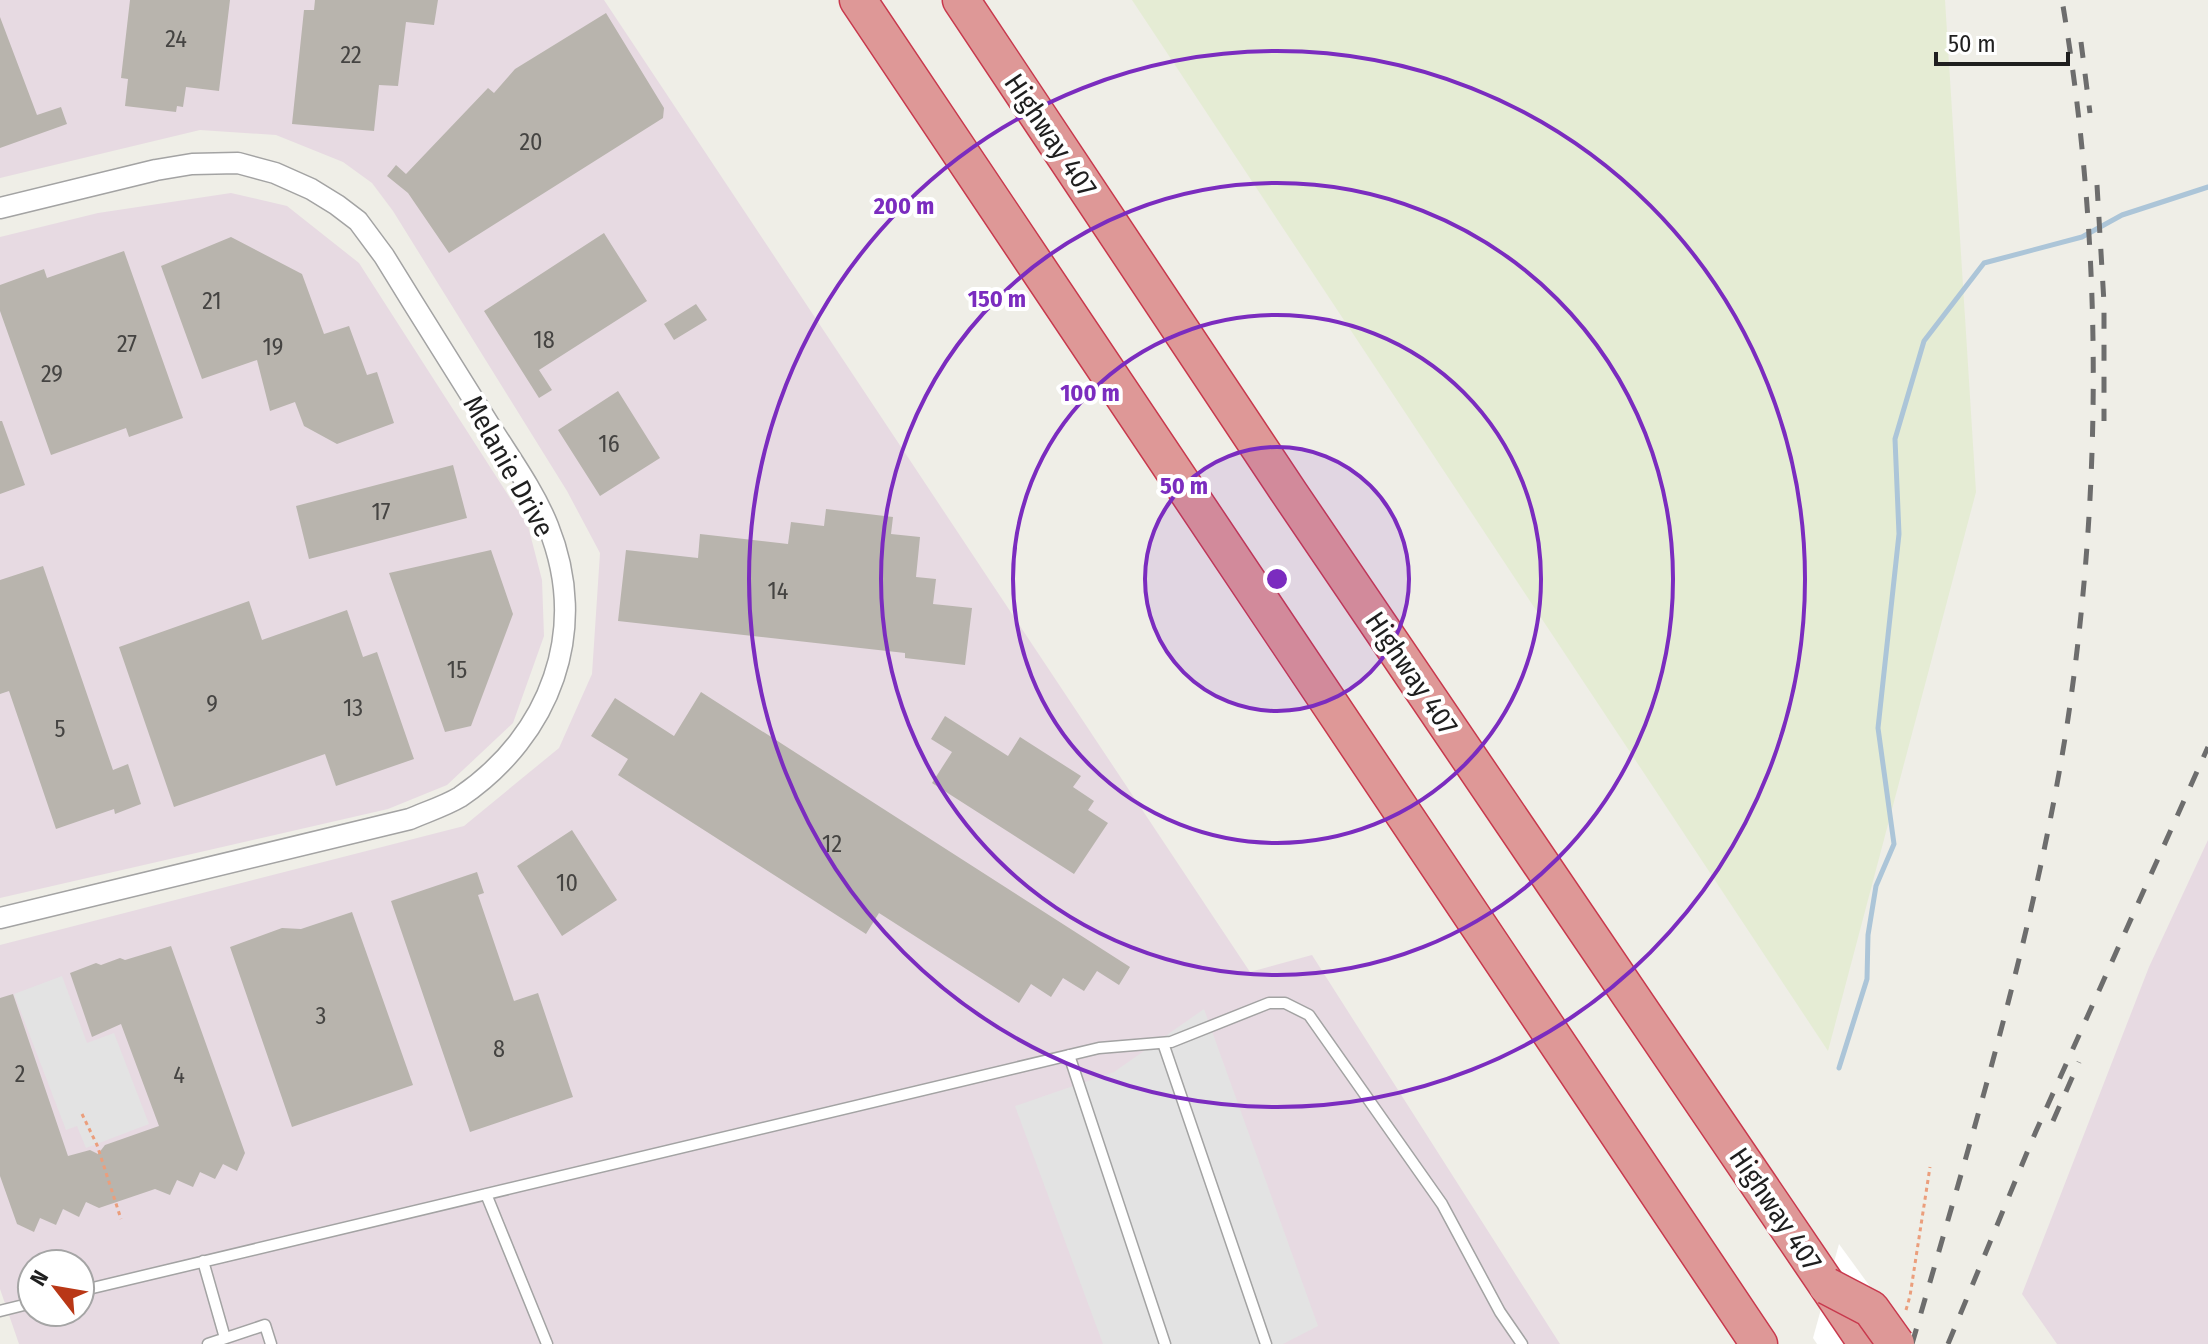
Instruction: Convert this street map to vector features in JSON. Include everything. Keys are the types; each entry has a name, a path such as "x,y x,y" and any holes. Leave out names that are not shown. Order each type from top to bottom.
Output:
{"highway":[{"path":"858,0 1759,1344"},
{"name":"Highway 407","path":"961,0 1290,494 1867,1344"},
{"path":"1827,1286 1871,1309 1899,1332"}],"street":[{"name":"Melanie Drive","path":"0,208 156,170 192,164 238,163 275,173 337,205 358,221 384,256 524,481 548,525 559,563 566,609 561,652 550,691 534,724 508,757 459,797 410,819 0,918"}],"lane":[{"path":"96,1287 1099,1048 1171,1042 1269,1003 1285,1003 1309,1015 1442,1204 1500,1312 1522,1344"},
{"path":"1163,1043 1266,1344"},
{"path":"1069,1055 1165,1344"},
{"path":"486,1194 547,1344"},
{"path":"203,1261 225,1338"},
{"path":"208,1344 265,1325 271,1344"}],"path":[{"path":"82,1114 97,1145 121,1219"},
{"path":"1899,1332 1910,1296 1930,1167"}],"shaded area":[{"path":"0,0 604,0 1250,972 1312,955 1560,1344 19,1344 0,1289 0,945 464,826 559,748 592,674 600,553 567,491 393,211 372,183 343,162 276,135 200,130 0,178"},
{"path":"231,193 287,206 359,263 528,526 542,580 544,636 513,723 447,785 388,809 0,898 0,237 98,213"},
{"path":"2208,840 2208,1344 2057,1344 2022,1294 2149,967"},
{"path":"62,976 87,1043 114,1033 149,1124 86,1148 77,1126 66,1130 14,994"},
{"path":"1204,1009 1318,1326 1283,1344 1103,1344 1015,1106 1114,1072"}],"green space":[{"path":"1132,0 1945,0 1976,492 1828,1051"}],"pier":[{"path":"1839,1244 1912,1344 1817,1344 1813,1338"}],"building":[{"path":"130,0 230,0 219,91 186,87 183,107 177,106 176,112 125,106 128,79 121,78"},
{"path":"315,0 438,0 434,25 406,22 398,86 379,85 374,131 292,124 304,10 314,10"},
{"path":"606,13 664,108 663,118 449,253 408,193 387,176 396,165 406,174 488,88 494,93 515,69"},
{"path":"0,17 37,115 61,107 67,124 0,148"},
{"path":"604,233 647,301 539,370 552,390 539,398 484,311"},
{"path":"231,237 302,274 324,334 349,326 367,375 377,372 394,423 337,444 304,426 295,402 270,411 257,360 202,379 161,266"},
{"path":"124,251 183,418 129,437 126,428 51,455 0,311 0,285 44,269 47,278"},
{"path":"696,304 707,320 674,340 664,324"},
{"path":"618,391 660,458 600,496 558,430"},
{"path":"0,421 25,485 0,494"},
{"path":"453,465 467,518 309,559 296,506"},
{"path":"826,509 893,517 891,534 920,537 916,577 936,579 933,604 972,608 965,665 905,658 905,653 618,621 626,550 698,558 700,534 788,544 791,522 824,526"},
{"path":"491,550 513,614 471,726 445,732 389,573"},
{"path":"43,566 113,770 128,764 141,804 115,814 114,809 56,829 9,691 0,694 0,580"},
{"path":"249,601 262,640 347,610 363,657 377,652 414,759 336,786 325,754 174,807 119,647"},
{"path":"701,692 1130,967 1119,985 1097,971 1084,991 1063,978 1051,997 1031,984 1019,1003 879,913 866,934 618,775 628,759 591,736 615,698 674,736"},
{"path":"945,716 1008,756 1020,737 1081,776 1073,787 1094,801 1088,810 1108,823 1074,874 932,783 952,752 931,739"},
{"path":"572,830 617,900 562,936 517,866"},
{"path":"477,872 484,893 478,895 514,1001 538,993 573,1097 470,1132 391,901"},
{"path":"352,912 413,1085 292,1127 230,947 282,928 301,929"},
{"path":"171,946 245,1153 237,1171 223,1164 215,1179 200,1172 193,1187 177,1180 170,1195 155,1189 99,1208 86,1202 79,1217 63,1209 56,1225 40,1218 34,1232 17,1224 0,1176 0,998 13,994 68,1156 90,1150 98,1154 105,1145 159,1126 121,1024 92,1037 70,973 96,963 101,965 120,958 125,960"}],"waterway":[{"path":"1839,1068 1867,979 1868,935 1876,886 1894,844 1878,728 1899,534 1895,439 1924,341 1984,263 2082,237 2122,215 2208,187"}],"railway":[{"path":"1912,1344 1978,1116 2018,963 2052,809 2078,641 2092,458 2091,274 2085,182 2062,0"},
{"path":"2081,42 2090,113"},
{"path":"2097,185 2104,303 2104,421"},
{"path":"1948,1344 2033,1138 2208,747"},
{"path":"2053,1121 2079,1062"}]}
